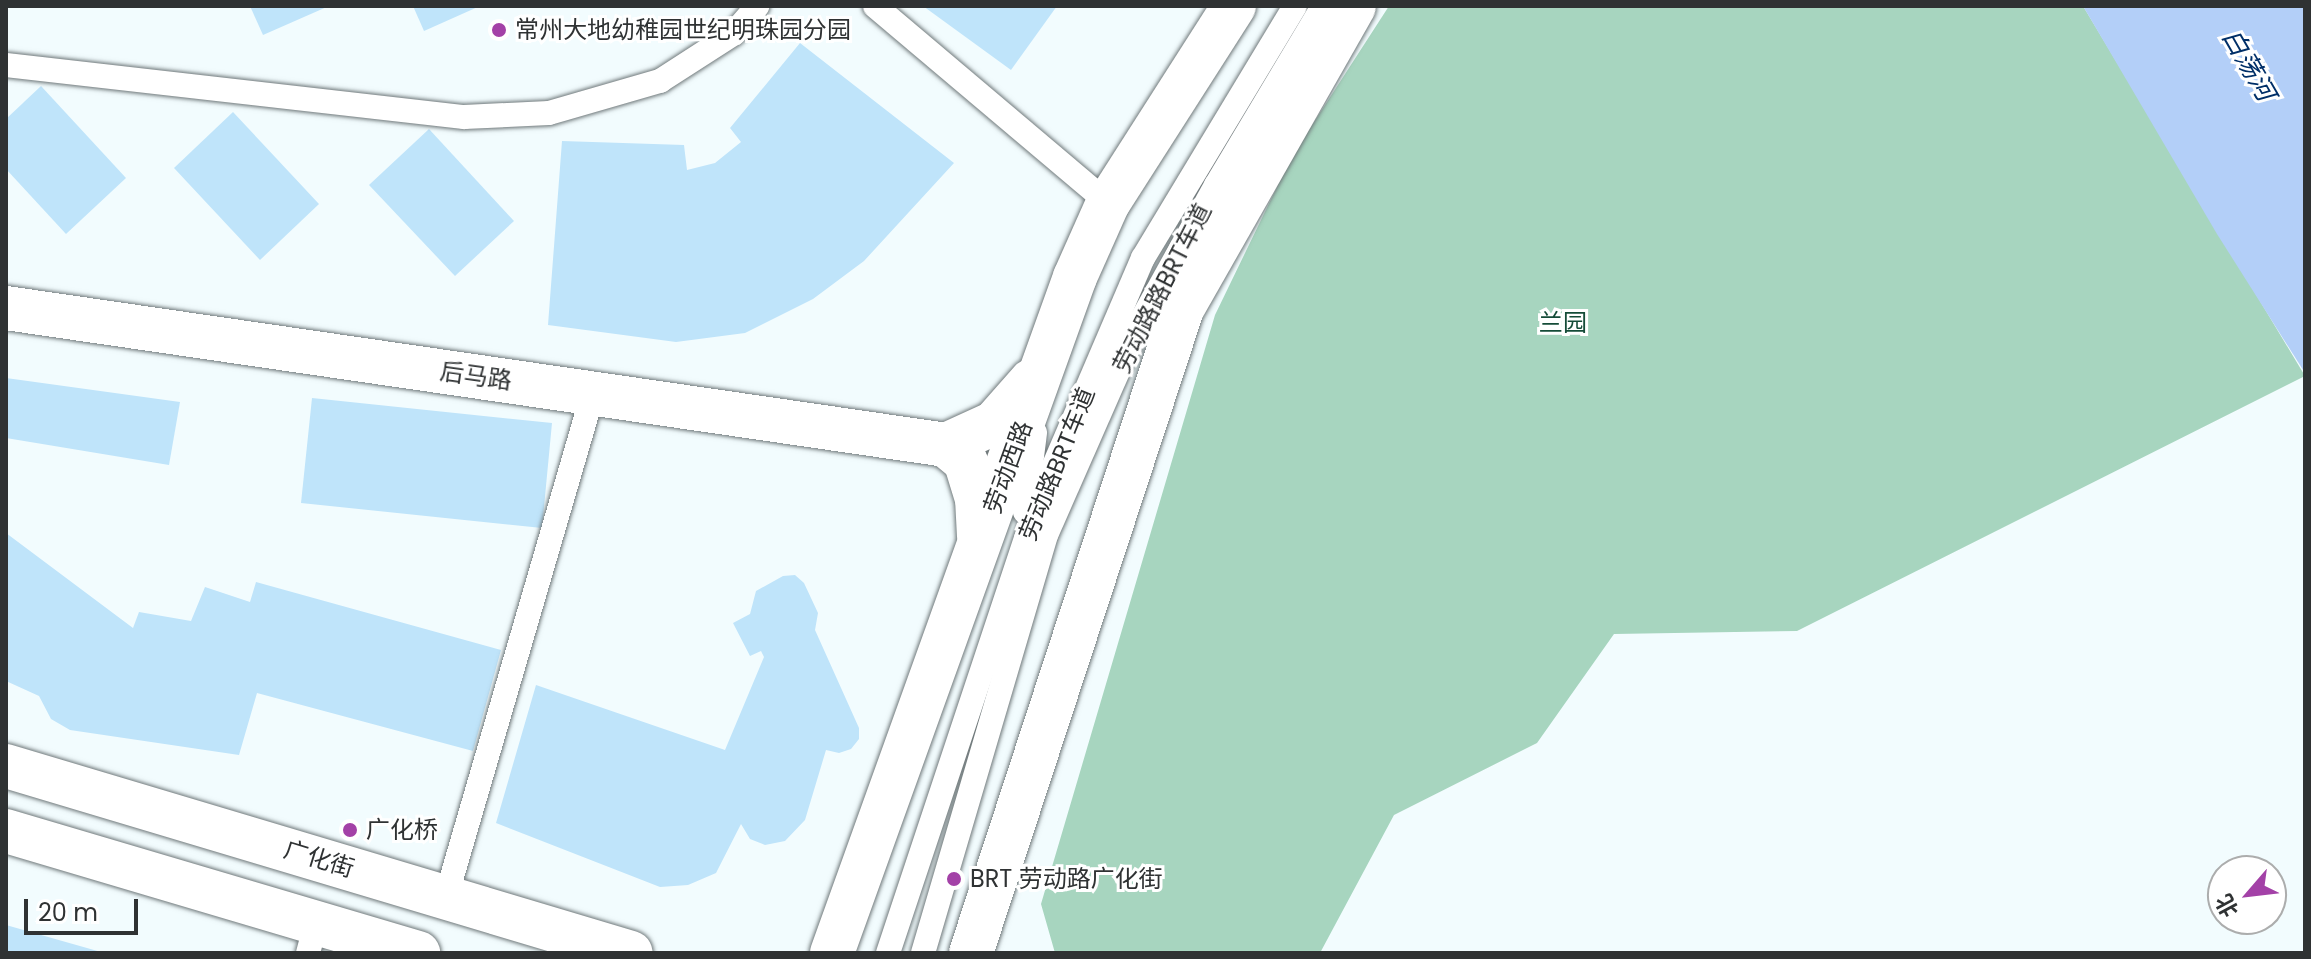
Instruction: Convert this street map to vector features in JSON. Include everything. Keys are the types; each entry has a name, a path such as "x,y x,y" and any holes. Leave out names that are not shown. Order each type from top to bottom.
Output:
{"main road":[{"name":"劳动西路","path":"832,953 999,553 1043,367 1075,277 1108,203 1234,6"},
{"path":"971,953 1182,309 1354,6"},
{"name":"后马路","path":"6,308 946,445"},
{"path":"999,553 966,462 946,445 994,423 1043,367"},
{"name":"广化街","path":"6,766 631,953"},
{"path":"6,831 312,938 418,953"}],"lane":[{"path":"6,65 464,117 549,113 660,81 733,34 757,6"},
{"path":"875,6 1108,203"},
{"name":"劳动路BRT车道","path":"888,953 999,553 1037,505 1143,258 1295,6"},
{"name":"劳动路路BRT车道","path":"923,953 1047,533 1138,326 1216,185 1323,6"},
{"path":"446,897 593,393"}],"green space":[{"name":"兰园","path":"1389,6 2083,6 2305,376 1797,631 1614,634 1537,743 1394,815 1320,953 1055,953 1041,904 1215,315 1292,156"}],"water":[{"name":"白荡河","path":"2083,6 2305,6 2305,373 2217,234"}],"building":[{"path":"250,6 329,6 263,35"},
{"path":"413,6 480,6 424,31"},
{"path":"923,6 1057,6 1011,70"},
{"path":"800,43 954,163 864,261 813,299 745,333 676,342 548,325 562,141 684,145 687,170 715,163 741,142 730,128"},
{"path":"41,86 126,178 66,234 6,169 6,119"},
{"path":"233,112 319,204 260,260 174,168"},
{"path":"429,129 514,221 455,276 369,185"},
{"path":"6,378 180,402 169,465 6,438"},
{"path":"312,398 552,423 542,528 301,503"},
{"path":"6,533 133,628 139,612 191,621 205,587 250,602 256,582 501,650 473,751 257,693 239,755 70,730 51,719 39,696 6,681"},
{"path":"795,575 804,583 818,613 815,630 859,728 859,739 851,749 839,753 826,750 805,820 785,841 765,845 750,839 741,824 716,873 688,885 660,887 496,823 536,685 725,750 764,657 761,651 750,656 733,623 750,614 756,591 783,576"},
{"path":"6,925 101,952 101,953 6,953"}],"place":[{"name":"常州大地幼稚园世纪明珠园分园","path":"499,30"},
{"name":"广化桥","path":"350,830"},
{"name":"BRT 劳动路广化街","path":"954,879"}]}
